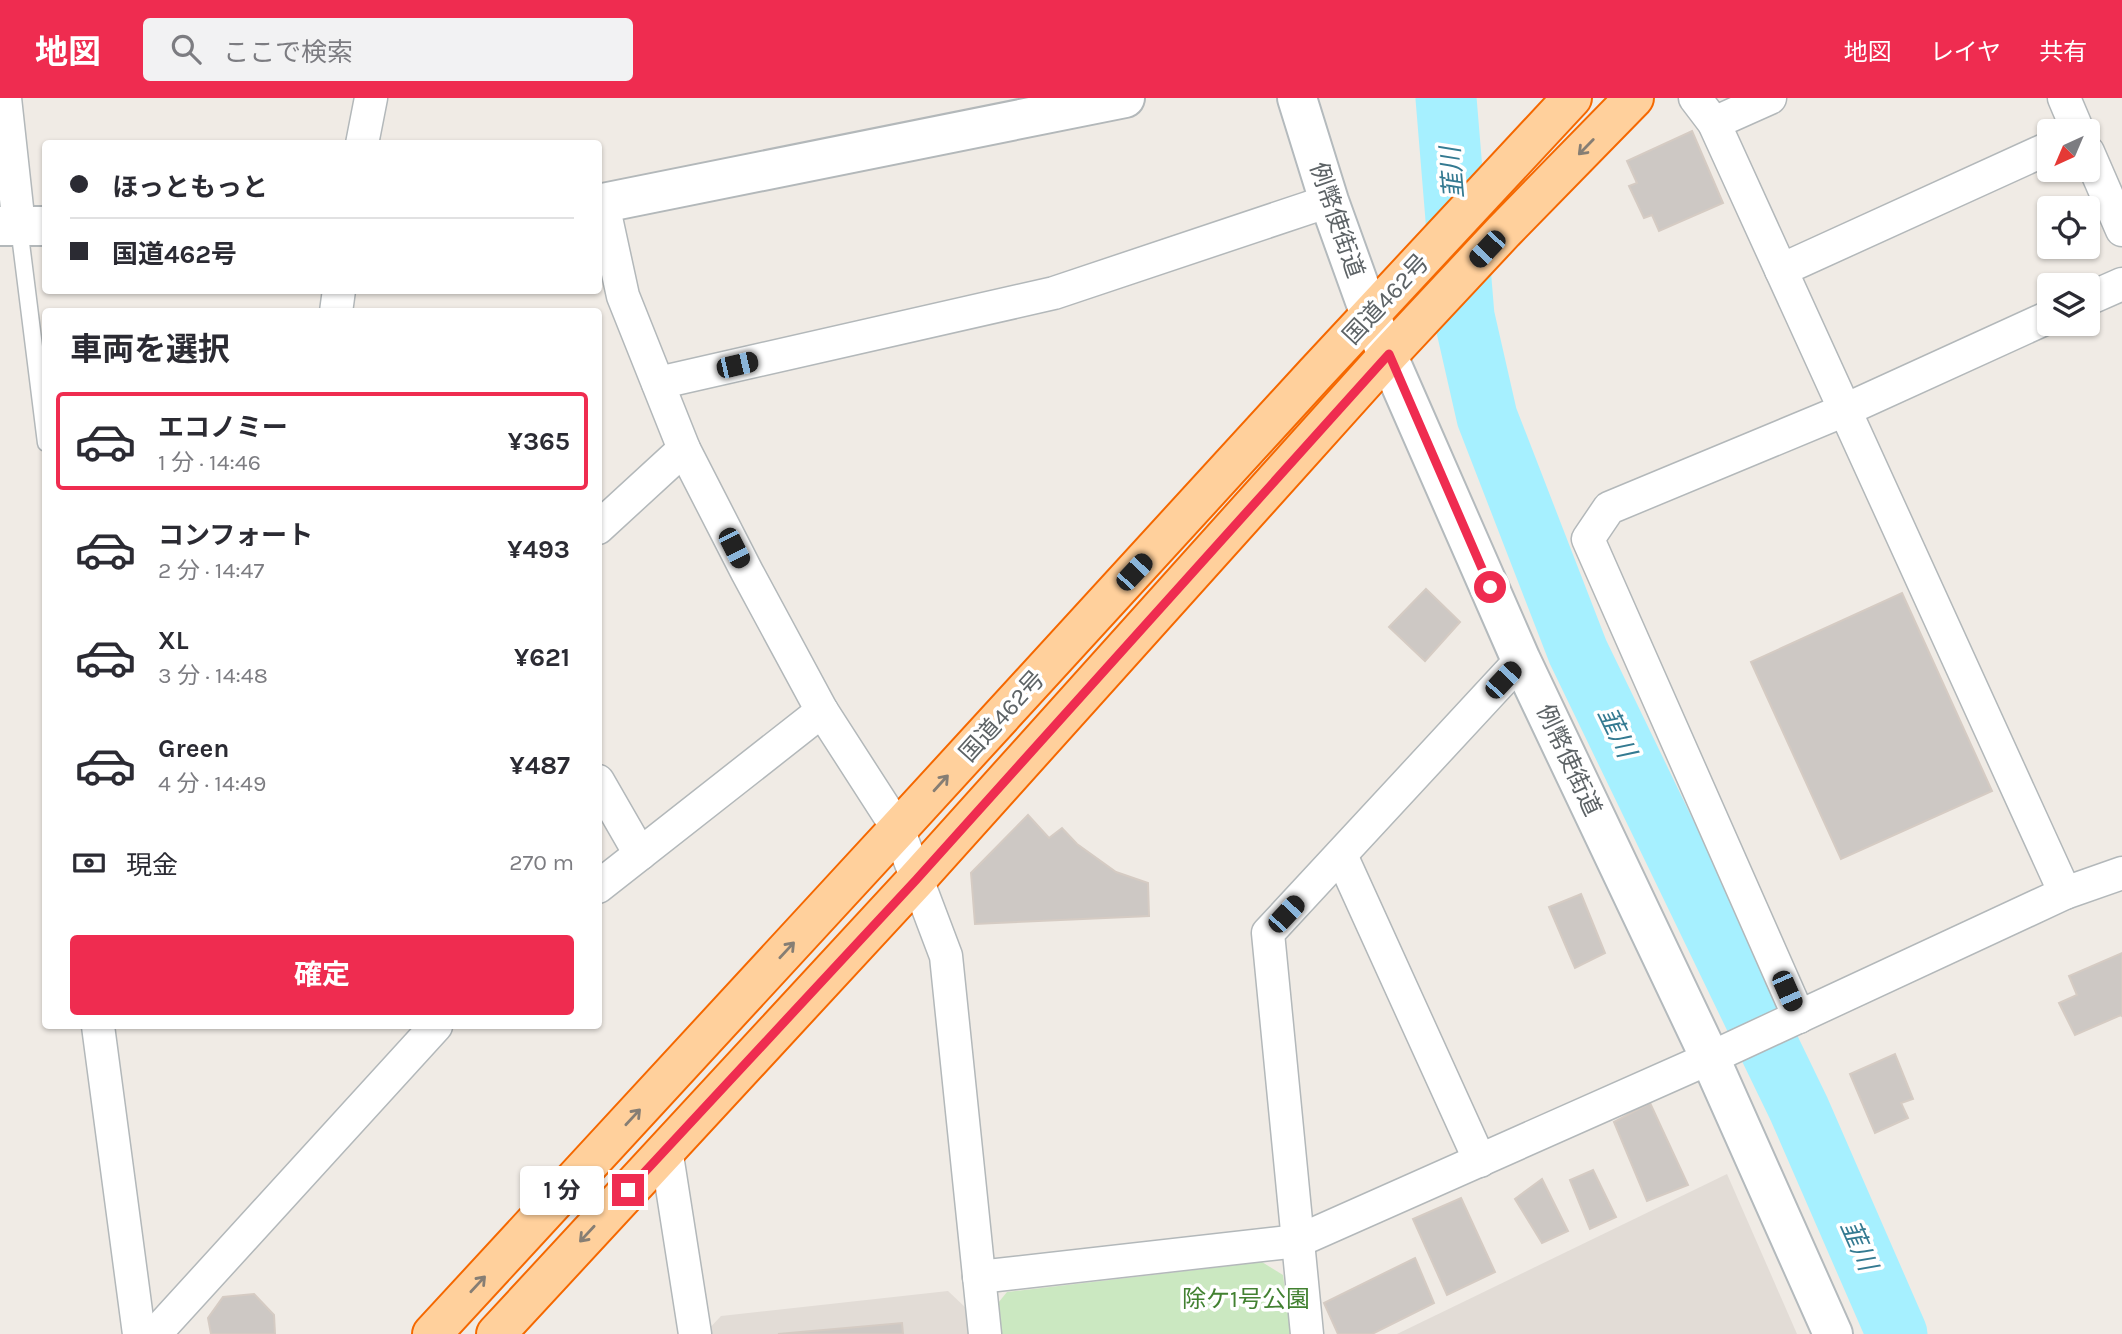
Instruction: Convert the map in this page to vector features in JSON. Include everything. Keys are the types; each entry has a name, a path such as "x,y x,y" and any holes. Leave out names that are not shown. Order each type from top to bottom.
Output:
{"highway":[{"name":"国道462号","path":"432,1334 1572,98"},
{"name":"国道462号","path":"496,1334 916,880 1389,354 1634,98"}],"main road":[{"path":"602,204 1125,98"},
{"name":"例幣使街道","path":"1297,98 1329,201 1370,315 1521,660 1710,1058 1833,1334"}],"street":[{"path":"5,98 21,226"},
{"path":"363,140 371,98"},
{"path":"1695,98 1714,123 2065,893"},
{"path":"1714,123 1770,98"},
{"path":"2064,98 2073,119"},
{"path":"1781,271 2037,154"},
{"path":"2100,178 2121,223"},
{"path":"658,383 1054,293 1329,201"},
{"path":"602,208 623,296 684,449 822,711 898,830 946,956 985,1334"},
{"path":"2100,294 2122,284"},
{"path":"1799,1017 1588,539 1609,508 1845,410 2037,322"},
{"path":"602,524 684,449"},
{"path":"1307,1334 1268,933 1521,660"},
{"path":"602,884 822,711"},
{"path":"602,788 640,855"},
{"path":"1341,855 1480,1161"},
{"path":"979,1277 1298,1241 1710,1058 2065,893 2122,873"},
{"path":"98,1029 139,1334"},
{"path":"155,1334 433,1029"},
{"path":"666,1149 695,1334"}],"lane":[{"path":"21,226 42,408"}],"shaded area":[{"path":"1727,1174 1797,1334 1397,1334"},
{"path":"948,1291 966,1308 968,1334 704,1334 721,1316"}],"green space":[{"name":"除ケ1号公園","path":"1262,1262 1283,1275 1291,1334 997,1334 994,1308 1007,1292"}],"building":[{"path":"1692,131 1723,203 1659,231 1652,215 1644,218 1629,186 1637,183 1627,161"},
{"path":"1426,589 1460,622 1425,661 1389,627"},
{"path":"1902,593 1992,791 1841,859 1751,662"},
{"path":"1028,815 1049,838 1062,828 1077,844 1116,872 1148,883 1149,916 975,924 971,873"},
{"path":"1581,894 1605,953 1575,968 1549,907"},
{"path":"2122,953 2122,1016 2075,1035 2059,1003 2077,995 2069,976"},
{"path":"1895,1054 1913,1099 1901,1103 1908,1118 1875,1133 1850,1074"},
{"path":"1650,1103 1688,1185 1647,1201 1614,1122"},
{"path":"1593,1170 1616,1217 1590,1229 1570,1180"},
{"path":"1542,1179 1568,1231 1542,1243 1515,1199"},
{"path":"1461,1198 1495,1272 1447,1295 1413,1219"},
{"path":"1415,1258 1434,1303 1372,1334 1338,1334 1324,1303"},
{"path":"254,1294 274,1315 275,1334 211,1334 208,1318 223,1297"},
{"path":"902,1323 903,1334 778,1334"}],"waterway":[{"name":"韮川","path":"1446,98 1464,316 1487,417 1578,652 1799,1109 1897,1334"}],"route":[{"path":"628,1190 916,880 1389,354 1490,587"}]}
